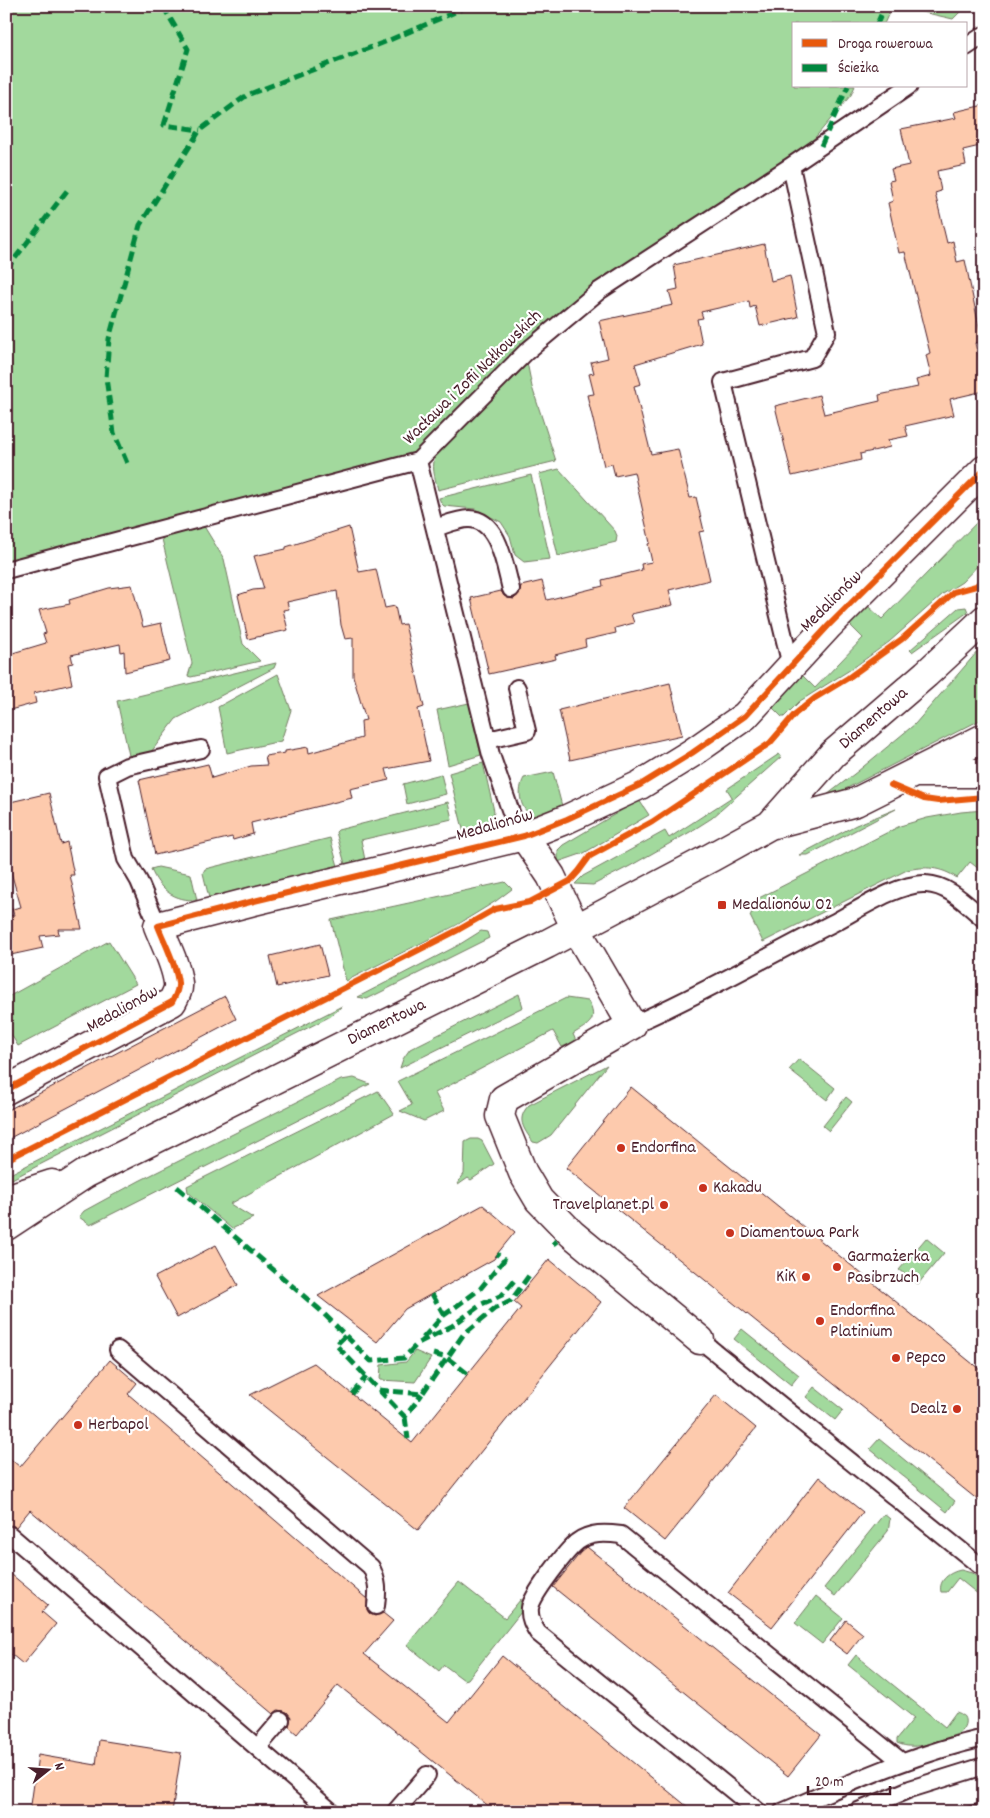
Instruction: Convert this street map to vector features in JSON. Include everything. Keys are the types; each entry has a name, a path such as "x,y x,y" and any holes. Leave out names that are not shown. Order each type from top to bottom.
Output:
{"street":[{"name":"Medalionów","path":"6,1090 172,1002 179,984 158,926 524,836 567,819 640,785 692,753 745,716 791,666 984,470"},
{"name":"Diamentowa","path":"770,825 834,754 926,674 984,620"},
{"name":"Diamentowa","path":"6,1226 85,1174 576,929 770,825 856,802 984,738"},
{"path":"913,774 984,773"},
{"path":"524,836 551,876 576,929 632,1025 504,1099 500,1116 523,1173 539,1200 572,1234 700,1340"},
{"path":"6,1199 85,1174"}],"lane":[{"path":"968,46 984,36"},
{"name":"Wacława i Zofii Nałkowskich","path":"6,570 418,461 526,352 599,291 791,166 906,88"},
{"path":"791,166 827,332 812,358 723,382 791,666"},
{"path":"418,461 491,756 513,818 524,836"},
{"path":"434,528 468,519 485,524 500,546 511,589"},
{"path":"488,740 528,731 517,688"},
{"path":"158,926 139,881 126,859 107,776 127,766 201,749"},
{"path":"632,1025 666,1010 861,908 913,884 937,885 949,891 984,919"},
{"path":"700,1340 984,1569"},
{"path":"118,1350 371,1567 377,1578 378,1593 376,1606"},
{"path":"759,1812 538,1633 531,1622 530,1608 537,1591 577,1542 592,1535 606,1532 621,1535 902,1762"},
{"path":"10,1534 332,1812"},
{"path":"258,1747 281,1720"},
{"path":"782,1812 902,1762 950,1746 984,1738"},
{"path":"856,1812 910,1789 984,1766"},
{"path":"395,1812 427,1775"}],"green space":[{"path":"6,6 892,6 885,22 792,22 792,88 854,88 851,95 791,166 599,291 418,461 6,570"},
{"path":"896,6 966,6 953,19"},
{"path":"527,362 532,387 556,461 438,490 434,474 434,459 439,448"},
{"path":"559,469 615,531 617,536 616,542 558,556 539,474"},
{"path":"531,475 550,559 524,562 515,555 510,536 501,522 475,509 444,506 439,498"},
{"path":"984,515 984,559 962,582 943,594 889,642 853,668 800,701 784,717 771,706 801,674 815,688 863,638 849,624 868,606 882,619"},
{"path":"202,523 224,559 243,644 260,661 191,677 188,676 192,663 161,535"},
{"path":"966,607 968,612 912,652 910,650 958,608"},
{"path":"984,644 984,718 814,805 915,724"},
{"path":"276,663 274,668 176,719 148,756 130,760 117,701"},
{"path":"278,674 291,710 281,741 227,753 218,707"},
{"path":"469,703 481,755 448,765 437,710"},
{"path":"779,754 781,757 712,818 630,866 593,885 575,884 583,876 665,831 669,838 732,797 727,789"},
{"path":"483,763 494,811 493,817 485,829 465,837 449,773"},
{"path":"553,772 563,810 542,816 530,814 523,805 520,794 524,778"},
{"path":"441,774 446,794 407,804 403,784"},
{"path":"639,800 649,815 584,853 558,862 558,850 563,845"},
{"path":"448,802 452,819 361,840 365,860 345,864 336,832 338,830"},
{"path":"896,809 808,855 799,855 856,825"},
{"path":"984,810 984,873 970,862 957,878 933,868 907,870 763,942 750,916 759,898 900,826 927,818"},
{"path":"330,838 338,866 209,898 203,873 205,869"},
{"path":"158,867 191,874 197,900 182,899 163,888 158,883 151,869"},
{"path":"505,882 512,889 496,901 457,925 346,981 331,920"},
{"path":"481,931 487,932 489,938 367,999 358,997 457,946"},
{"path":"109,941 136,984 18,1046 6,1026 6,998"},
{"path":"519,994 523,1007 400,1068 403,1059 410,1049"},
{"path":"566,998 588,1001 593,1013 591,1021 573,1034 576,1041 562,1047 553,1031 435,1093 444,1111 424,1121 400,1111 412,1105 398,1081"},
{"path":"342,1006 331,1016 6,1182 6,1176"},
{"path":"799,1059 835,1088 827,1100 789,1070"},
{"path":"607,1065 551,1135 538,1143 533,1142 522,1124 523,1115 529,1105"},
{"path":"354,1078 370,1084 90,1225 79,1217 84,1211 139,1181 341,1080"},
{"path":"378,1091 394,1114 230,1204 253,1218 232,1229 188,1192 187,1186"},
{"path":"846,1097 852,1102 829,1131 823,1126"},
{"path":"471,1139 482,1141 494,1164 471,1180 468,1178 458,1185 464,1174 465,1142"},
{"path":"926,1238 944,1253 918,1284 899,1270"},
{"path":"742,1329 799,1375 791,1385 734,1339"},
{"path":"415,1351 431,1358 415,1382 380,1380 381,1365 406,1362"},
{"path":"814,1387 843,1410 835,1420 806,1397"},
{"path":"879,1439 955,1501 947,1512 870,1449"},
{"path":"884,1514 890,1519 888,1531 835,1596 824,1588"},
{"path":"961,1570 972,1573 984,1583 984,1599 958,1578 947,1592 941,1592 943,1580"},
{"path":"459,1582 505,1618 521,1599 521,1612 468,1679 464,1680 444,1665 439,1671 407,1645"},
{"path":"816,1596 843,1618 822,1644 795,1623"},
{"path":"856,1655 945,1727 956,1712 963,1716 965,1718 965,1725 961,1731 958,1734 920,1746 897,1743 897,1739 914,1718 848,1665"}],"building":[{"path":"984,105 984,145 963,150 966,165 937,171 941,191 935,193 947,243 953,241 957,262 965,260 982,341 975,343 984,380 984,391 950,399 954,415 905,426 908,436 888,440 890,447 860,454 861,460 792,476 775,406 819,395 824,414 880,401 879,395 918,387 916,380 931,376 926,355 930,353 905,252 899,253 888,203 893,201 889,181 894,180 891,169 909,165 901,129 956,118 954,112"},
{"path":"764,244 771,281 790,276 798,317 760,326 755,306 750,308 749,301 701,312 703,318 697,319 702,344 635,364 641,384 634,386 651,454 678,449 690,498 696,497 704,531 699,532 710,580 669,590 673,605 631,614 634,623 615,628 616,633 585,640 586,647 555,655 556,659 489,674 471,598 501,591 504,596 514,599 520,592 521,586 542,581 547,600 603,586 602,580 642,570 641,564 652,562 648,544 650,543 634,472 615,476 612,464 604,466 587,395 594,394 589,374 594,373 591,362 608,358 599,321 673,305 669,291 678,289 674,265"},
{"path":"349,527 359,572 376,569 385,608 395,606 399,625 405,624 424,707 418,709 429,761 386,769 389,780 350,789 352,798 251,823 253,834 233,840 232,837 155,855 139,780 208,764 212,778 251,766 267,765 265,756 308,747 309,753 362,738 361,721 366,720 353,676 353,638 345,639 341,625 337,591 287,602 289,609 283,610 288,630 248,639 238,595 264,589 254,556 286,549 286,547"},
{"path":"132,585 143,627 161,623 170,661 125,672 124,651 121,652 120,644 71,655 73,663 68,664 72,684 34,693 36,703 6,711 6,655 46,643 43,634 46,633 39,610 70,604 69,600 109,588"},
{"path":"670,683 682,735 570,760 559,710"},
{"path":"49,793 61,844 67,842 74,875 70,875 82,929 58,929 59,934 40,936 43,948 6,956 6,917 14,915 12,909 21,907 6,855 6,803"},
{"path":"320,944 328,975 277,987 270,956"},
{"path":"225,996 236,1019 6,1140 6,1111"},
{"name":"Diamentowa Park","path":"631,1087 984,1373 984,1505 566,1168"},
{"path":"483,1205 515,1232 494,1259 405,1309 377,1342 318,1296"},
{"path":"216,1245 238,1285 177,1318 155,1277"},
{"path":"549,1259 601,1302 418,1530 250,1395 314,1363 412,1443 521,1308 514,1302"},
{"path":"110,1360 137,1383 128,1394 367,1599 367,1610 370,1614 375,1616 383,1613 393,1621 364,1654 449,1722 502,1656 694,1812 496,1812 338,1685 297,1734 289,1727 291,1717 287,1712 278,1710 273,1714 30,1510 16,1527 6,1526 6,1455 20,1467"},
{"path":"716,1395 756,1428 665,1541 624,1508"},
{"path":"819,1477 863,1512 772,1627 728,1593"},
{"path":"587,1547 821,1735 788,1776 553,1587"},
{"path":"6,1570 48,1605 42,1612 56,1624 23,1664 6,1650"},
{"path":"846,1620 863,1634 847,1654 830,1641"},
{"path":"99,1740 181,1753 172,1812 30,1812 38,1755 96,1765"}],"railway":[{"path":"956,1812 984,1804"}],"marked path":[{"path":"163,6 188,49 164,125 200,130"},
{"path":"127,463 114,433 106,378 109,339 140,225 200,130 247,95 385,42 469,6"},
{"path":"878,22 885,6"},
{"path":"821,146 847,88"},
{"path":"6,270 69,188"},
{"path":"177,1187 319,1309 371,1361 404,1358 418,1343 452,1326 482,1304 502,1295 517,1277"},
{"path":"553,1244 557,1241"},
{"path":"423,1338 443,1316 480,1289 504,1260 497,1254"},
{"path":"345,1336 336,1345 379,1390 422,1394 463,1335 494,1309 511,1301 530,1274"},
{"path":"432,1294 447,1320"},
{"path":"433,1354 447,1358 468,1374"},
{"path":"352,1394 366,1377"},
{"path":"379,1390 405,1417 422,1394"},
{"path":"405,1417 408,1439"}],"cycle path":[{"path":"6,1090 172,1002 178,988 177,976 173,961 158,926 524,836 567,819 640,785 692,753 745,716 829,625 984,470"},
{"path":"6,1160 458,930 495,909 530,902 570,881 590,856 652,822 770,743 795,714 815,698 848,678 902,639 954,592 976,586 984,578"},
{"path":"891,785 924,799 938,801 984,797"}],"place":[{"name":"Medalionów 02","path":"722,905"},
{"name":"Endorfina","path":"621,1148"},
{"name":"Kakadu","path":"703,1188"},
{"name":"Travelplanet.pl","path":"664,1205"},
{"name":"Diamentowa Park","path":"730,1233"},
{"name":"Garmażerka Pasibrzuch","path":"837,1267"},
{"name":"KiK","path":"806,1277"},
{"name":"Endorfina Platinium","path":"820,1321"},
{"name":"Pepco","path":"896,1358"},
{"name":"Dealz","path":"957,1409"},
{"name":"Herbapol","path":"78,1425"}]}
